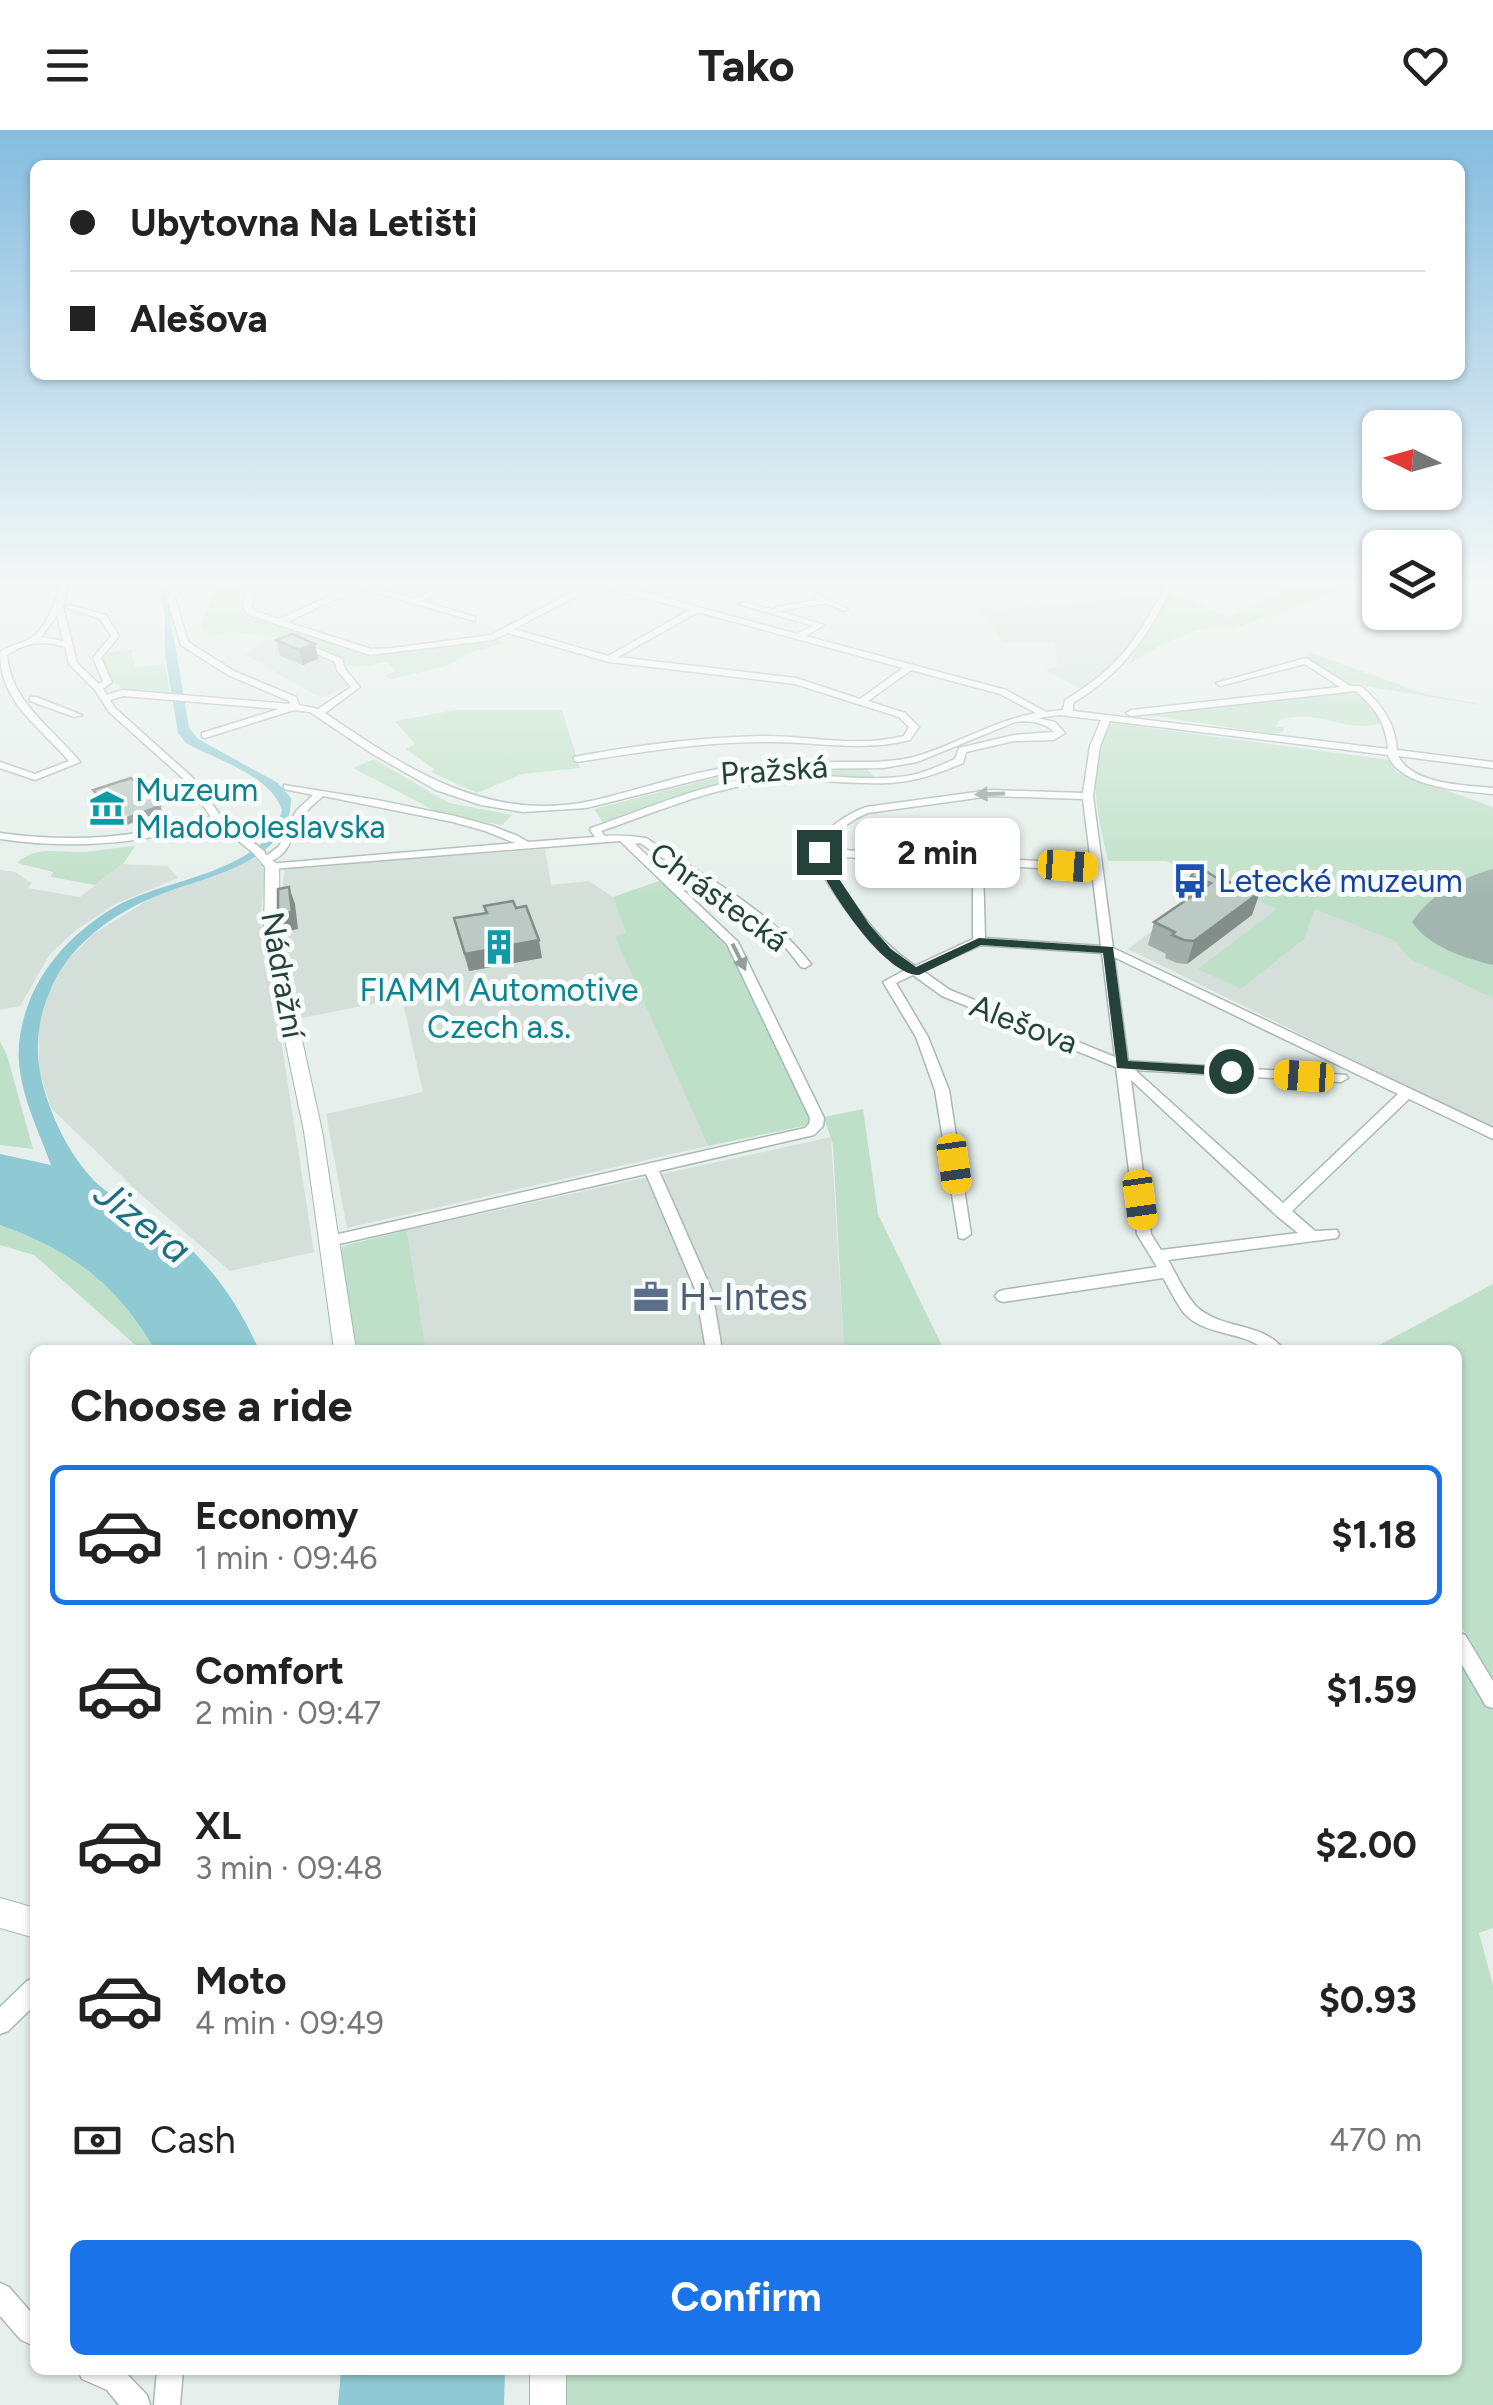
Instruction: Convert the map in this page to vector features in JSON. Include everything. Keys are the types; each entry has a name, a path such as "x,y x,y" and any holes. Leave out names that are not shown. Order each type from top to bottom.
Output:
{"street":[{"path":"0,765 35,778 74,762 5,686"},
{"path":"205,735 285,713 295,706 293,700 261,686"},
{"path":"319,713 355,686"},
{"path":"577,760 658,746 720,741 800,739 870,745 900,741 913,730 913,724 902,715 807,686"},
{"path":"864,701 885,686"},
{"path":"980,686 1003,692 1042,713"},
{"path":"1068,712 1068,702 1093,686"},
{"path":"1225,686 1241,700"},
{"path":"1344,686 1348,689"},
{"path":"98,688 122,700 189,779 216,818 263,857 625,840 732,942 818,1118 809,1132 330,1241"},
{"path":"98,688 107,700"},
{"path":"1127,718 1128,713 1358,688 1380,710 1398,753 1395,762 1403,770 1448,786 1493,792"},
{"name":"Pražská","path":"122,700 165,697 295,706 319,713 374,751 440,788 485,803 523,809 586,804 722,771 772,766 884,766 917,759 1004,723 1042,713 1127,718 1493,765"},
{"path":"33,700 77,715"},
{"path":"107,700 122,700"},
{"path":"107,700 122,700"},
{"path":"1106,716 1095,746 1088,796 1144,1234 1191,1311 1210,1324 1262,1338 1270,1345"},
{"path":"602,840 595,830 722,785 790,777 882,783 928,776 960,761 962,750 1060,733 1058,727 1044,721 1004,723"},
{"path":"288,787 486,827 521,838 528,847"},
{"path":"263,857 283,848 301,811 321,793"},
{"path":"1088,796 991,793 866,810 823,841 819,852 1098,868"},
{"path":"179,829 199,816 203,803"},
{"path":"0,836 84,844 134,840 216,818"},
{"path":"179,829 230,831"},
{"name":"Chrástecká","path":"625,840 642,840 753,916 791,944 805,964"},
{"name":"Alešova","path":"819,852 823,865 864,927 886,952 946,993 999,1017 1122,1065 1341,1078"},
{"name":"Nádražní","path":"263,857 272,940 313,1131 344,1345"},
{"path":"978,860 979,942"},
{"path":"964,1234 942,1090 922,1038 889,982 979,942 1109,950 1493,1134"},
{"path":"1122,1065 1310,1236"},
{"path":"1282,1212 1407,1093"},
{"path":"651,1168 708,1304 713,1345"},
{"path":"1158,1256 1332,1234"},
{"path":"1002,1296 1164,1272"},
{"path":"1462,1648 1493,1699"},
{"path":"0,1914 30,1922"},
{"path":"0,2023 30,1994"},
{"path":"0,2296 30,2327"},
{"path":"103,2375 116,2381 137,2405"},
{"path":"166,2405 169,2375"},
{"path":"548,2375 548,2405"}],"shaded area":[{"path":"300,686 348,686 321,698"},
{"path":"1493,827 1493,1129 1128,949 1218,881"},
{"path":"545,849 551,885 589,881 613,897 627,934 616,938 708,1146 347,1228 326,1114 423,1092 402,998 302,1018 282,949 285,868"},
{"path":"255,858 266,868 261,911 314,1252 230,1271 139,1193 51,1108 39,1070 39,1028 45,1002 62,966 92,935 153,897"},
{"path":"123,864 168,866 178,878 115,904 75,931 50,954 20,1006 0,1010 0,870 15,872 32,883 28,888 80,897"},
{"path":"831,1137 844,1345 425,1345 407,1230"}],"green space":[{"path":"119,686 169,686 170,694 145,692"},
{"path":"1366,686 1403,686 1493,707"},
{"path":"1352,691 1363,695 1381,723 1355,726 1292,717 1278,721 1277,727 1284,727 1283,732 1273,734 1142,714"},
{"path":"455,710 562,710 580,768 522,774 477,793 431,772 434,769 406,749 415,744 395,721"},
{"path":"1113,723 1390,760 1397,773 1493,807 1493,998 1410,959 1395,941 1315,909 1304,939 1241,989 1198,969 1277,909 1166,861 1108,861 1096,781 1106,728"},
{"path":"374,759 449,803 512,815 502,825 443,815 353,768"},
{"path":"867,769 877,780 789,775 721,784 604,824 594,809 738,772"},
{"path":"135,846 123,864 95,885 51,877 53,872 17,863 41,852"},
{"path":"662,880 726,944 813,1124 708,1146 615,937 626,933 613,897"},
{"path":"0,1042 7,1055 33,1149 0,1145"},
{"path":"863,1109 878,1214 942,1345 844,1345 833,1145 824,1117"},
{"path":"0,1225 70,1258 108,1288 152,1345 135,1345 34,1255 0,1245"},
{"path":"407,1230 425,1345 353,1345 340,1254 343,1246"},
{"path":"1493,1284 1493,1678 1462,1628 1462,1345 1379,1345"},
{"path":"1462,1659 1493,1710 1493,1928 1479,1933 1493,1985 1493,2405 564,2405 564,2375 1462,2375"}],"water":[{"name":"Jizera","path":"170,686 182,686 189,728 198,739 278,783 291,798 287,821 261,853 241,865 138,904 79,946 58,975 46,1001 39,1031 39,1062 55,1120 82,1167 105,1190 163,1226 194,1252 226,1291 256,1345 152,1345 124,1306 90,1272 49,1246 0,1225 0,1154 51,1165 27,1102 19,1054 26,1011 47,969 77,934 115,907 210,872 256,848 272,831 282,810 267,787 255,778 186,743 178,733"},
{"path":"341,2375 505,2375 504,2405 338,2405"}],"building":[{"path":"131,778 160,806 116,822 99,812 110,807 93,790"},
{"path":"1199,867 1217,878 1260,892 1194,941 1184,940 1154,922 1211,883 1191,876"},
{"path":"289,887 292,912 278,915 278,889"},
{"path":"513,901 516,908 526,906 539,940 465,954 454,918 487,913 484,906"}],"runway":[{"path":"1493,889 1446,922 1493,944"}],"place":[{"name":"Muzeum Mladoboleslavska","path":"107,808"},
{"name":"Letecké muzeum","path":"1190,881"},
{"name":"FIAMM Automotive Czech a.s.","path":"499,947"},
{"name":"H-Intes","path":"651,1297"}],"route":[{"path":"819,852 823,865 864,927 886,952 915,972 979,942 1109,950 1122,1065 1231,1071"}]}
